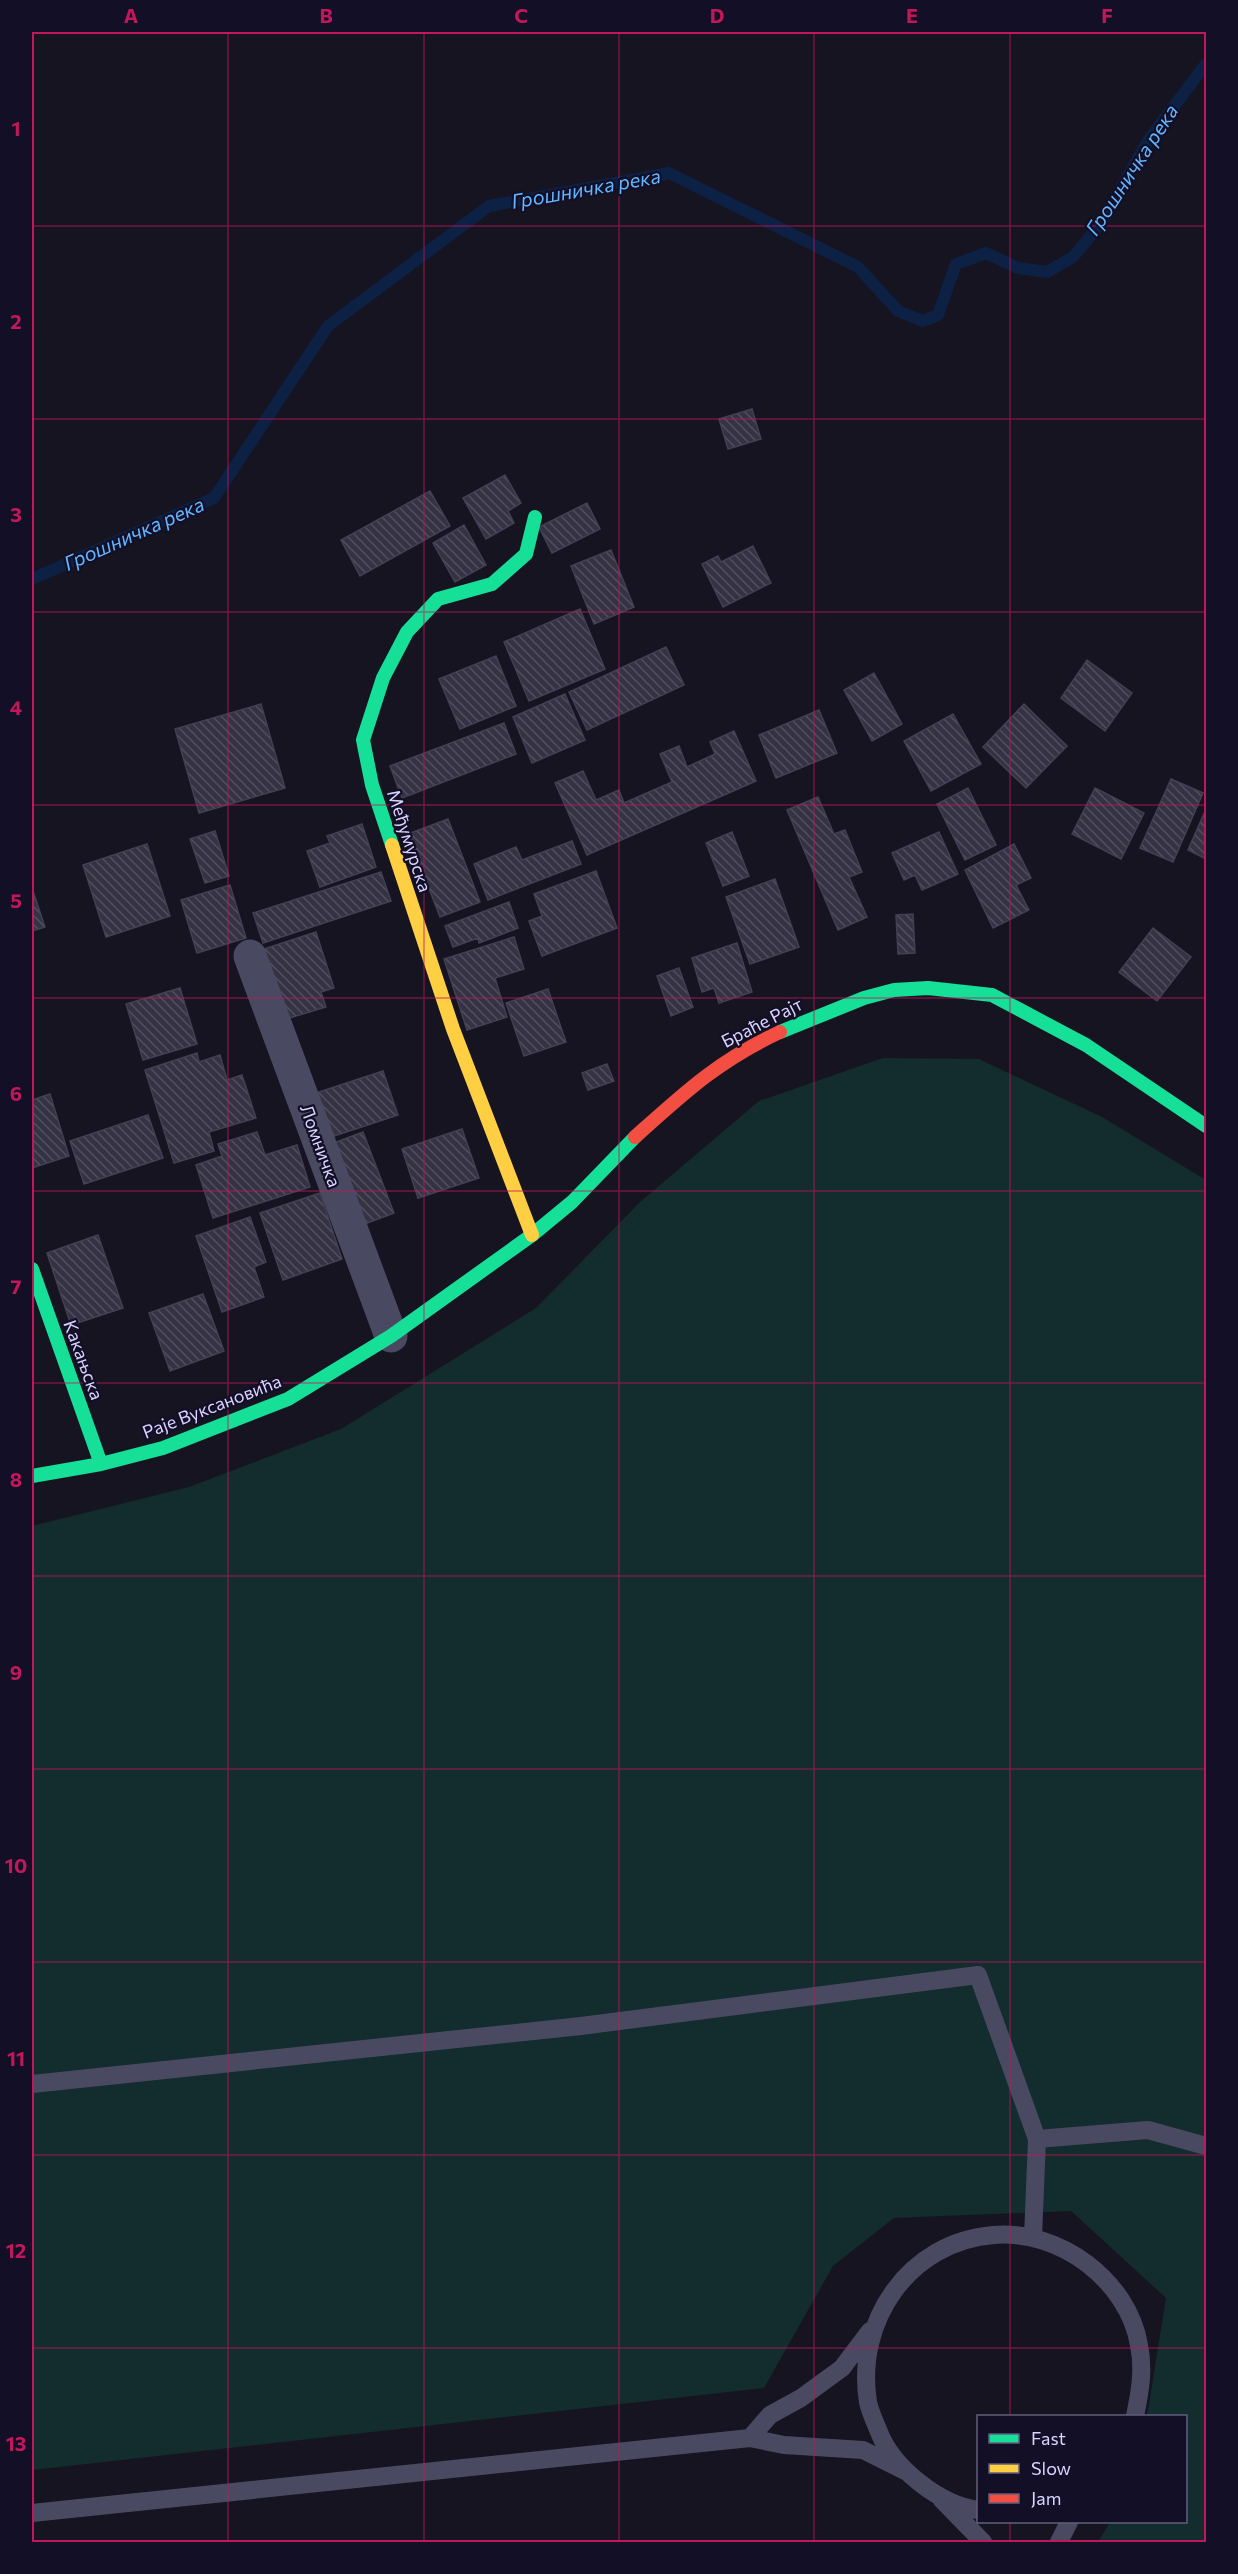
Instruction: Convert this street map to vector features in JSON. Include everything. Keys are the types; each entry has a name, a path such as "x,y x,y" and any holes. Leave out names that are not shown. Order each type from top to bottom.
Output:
{"street":[{"name":"Међумурска","path":"532,1235 453,1029 372,785 363,740 383,678 407,632 438,599 492,584 526,554 535,517"},
{"name":"Ломничка","path":"249,956 391,1336"},
{"name":"Браће Рајт","path":"391,1336 532,1235 572,1202 628,1144 702,1077 747,1047 836,1007 894,990 928,988 992,995 1086,1045 1206,1126"},
{"name":"Какањска","path":"32,1269 101,1464"},
{"name":"Раје Вуксановића","path":"32,1476 101,1464 163,1448 288,1399 391,1336"}],"lane":[{"path":"32,2084 581,2026 978,1975 1037,2139 1033,2237"},
{"path":"1037,2139 1148,2130 1206,2146"},
{"path":"750,2438 770,2415 801,2398 842,2368 874,2325 893,2290 921,2262 955,2243 994,2234 1033,2237 1070,2251 1102,2275 1126,2307 1139,2344 1142,2383 1135,2415"},
{"path":"874,2325 866,2364 868,2403 882,2440 907,2472"},
{"path":"32,2513 750,2438 784,2445 863,2450 907,2472 938,2496 983,2542"},
{"path":"938,2496 977,2510"},
{"path":"1059,2542 1068,2523"}],"green space":[{"path":"883,1058 979,1059 1102,1117 1206,1180 1206,2542 1098,2542 1109,2523 1187,2523 1187,2415 1147,2415 1166,2298 1071,2211 894,2218 833,2266 764,2388 32,2470 32,1526 189,1487 341,1429 536,1308 640,1202 759,1101"}],"building":[{"path":"752,409 761,439 728,449 719,419"},
{"path":"505,475 521,503 508,511 514,523 486,539 463,498"},
{"path":"430,491 450,526 360,576 341,540"},
{"path":"587,503 600,529 552,553 539,527"},
{"path":"464,525 486,565 455,582 433,543"},
{"path":"753,546 771,583 723,607 702,564 718,556 721,562"},
{"path":"611,550 634,607 594,624 571,566"},
{"path":"580,609 605,669 529,701 504,642"},
{"path":"666,647 684,685 587,730 569,692"},
{"path":"496,656 516,706 460,729 439,679"},
{"path":"1087,660 1132,693 1105,731 1061,698"},
{"path":"874,673 902,724 872,741 844,690"},
{"path":"565,694 585,740 532,763 513,717"},
{"path":"261,704 285,788 199,813 175,729"},
{"path":"1024,704 1067,746 1026,788 983,747"},
{"path":"819,710 837,753 776,778 759,735"},
{"path":"953,714 981,764 931,791 904,741"},
{"path":"504,723 516,754 402,798 390,766"},
{"path":"734,731 756,781 587,855 555,783 583,771 596,800 619,790 624,803 672,782 660,754 679,746 687,767 715,754 710,742"},
{"path":"1171,779 1203,793 1173,862 1140,848"},
{"path":"968,788 996,845 965,860 937,804"},
{"path":"1095,788 1144,813 1121,859 1072,834"},
{"path":"818,797 834,834 845,830 862,872 849,877 867,917 838,930 787,810"},
{"path":"1206,809 1206,859 1188,850"},
{"path":"448,819 480,902 440,917 408,834"},
{"path":"362,824 376,867 320,887 307,851 330,843 327,836"},
{"path":"215,831 229,876 205,883 190,839"},
{"path":"732,832 749,876 723,886 706,843"},
{"path":"939,832 958,874 922,890 915,875 904,880 892,853"},
{"path":"572,841 581,864 488,900 474,864 516,847 522,860"},
{"path":"147,844 170,916 106,937 83,865"},
{"path":"1014,844 1031,878 1016,885 1029,910 993,928 965,870"},
{"path":"596,871 617,928 542,956 529,921 542,916 534,894"},
{"path":"381,872 391,901 263,943 253,913"},
{"path":"775,879 799,947 750,964 726,897"},
{"path":"230,885 246,938 197,953 181,900"},
{"path":"32,888 45,927 32,931"},
{"path":"509,902 518,928 479,943 478,938 453,947 445,926"},
{"path":"913,914 915,953 898,954 896,915"},
{"path":"1153,928 1191,957 1157,1001 1119,972"},
{"path":"316,932 334,988 321,992 326,1007 286,1019 264,949"},
{"path":"514,937 524,969 495,978 507,1017 467,1030 444,959"},
{"path":"737,943 752,992 719,1003 714,988 702,992 692,958"},
{"path":"679,968 693,1007 671,1016 657,976"},
{"path":"180,988 197,1044 143,1060 126,1004"},
{"path":"548,989 566,1042 524,1056 506,1003"},
{"path":"197,1053 199,1062 220,1055 227,1080 242,1075 256,1118 209,1132 214,1151 174,1163 145,1070"},
{"path":"607,1064 614,1081 588,1090 582,1073"},
{"path":"383,1071 398,1115 325,1139 310,1095"},
{"path":"50,1094 69,1156 32,1168 32,1100"},
{"path":"148,1115 163,1158 84,1184 70,1141"},
{"path":"462,1129 479,1178 418,1198 402,1149"},
{"path":"257,1132 265,1155 297,1145 310,1187 213,1218 196,1165 222,1156 218,1144"},
{"path":"363,1132 394,1213 362,1225 331,1144"},
{"path":"320,1193 342,1259 283,1280 260,1213"},
{"path":"250,1217 266,1262 254,1267 264,1297 222,1312 196,1236"},
{"path":"98,1235 123,1308 71,1325 47,1253"},
{"path":"203,1294 224,1351 170,1371 149,1313"}],"waterway":[{"name":"Грошничка река","path":"32,579 214,498 328,326 489,206 669,173 858,267 898,311 923,321 938,315 956,264 986,253 1018,268 1047,272 1073,257 1099,226 1149,139 1206,64"}],"traffic: fast":[{"path":"392,845 372,785 363,740 383,678 407,632 438,599 492,584 526,554 535,517"},
{"path":"780,1032 864,998 894,990 928,988 992,995 1086,1045 1206,1126"},
{"path":"32,1476 101,1464 163,1448 288,1399 391,1336 532,1235 572,1202 635,1137"},
{"path":"32,1269 101,1464"}],"traffic: slow":[{"path":"392,845 453,1029 532,1235"}],"traffic: jam":[{"path":"635,1137 703,1078 738,1054 780,1032"}]}
